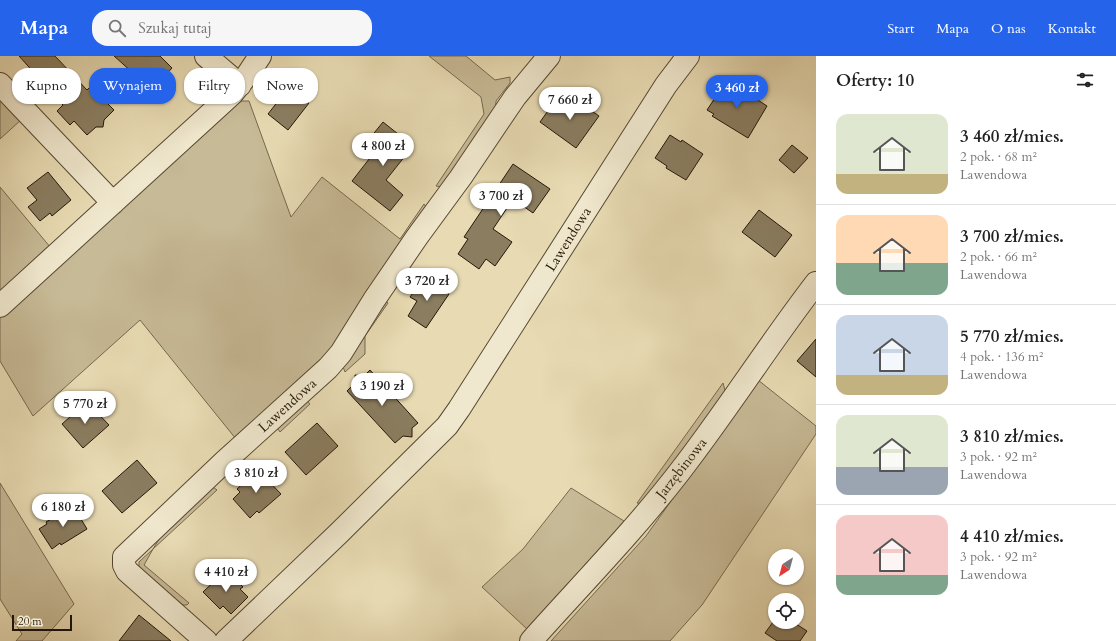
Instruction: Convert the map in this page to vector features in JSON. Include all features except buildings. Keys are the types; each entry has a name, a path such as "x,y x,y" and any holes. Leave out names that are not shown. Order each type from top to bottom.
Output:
{"street":[{"path":"206,56 220,68"},
{"path":"245,78 260,56"},
{"name":"Lawendowa","path":"206,641 127,570 124,565 124,557 213,472 328,368 341,353 378,294 461,177 515,97 549,56"},
{"name":"Lawendowa","path":"226,641 338,534 447,426 666,85 688,56"},
{"path":"0,84 113,203"},
{"path":"0,306 221,104"},
{"name":"Jarzębinowa","path":"531,641 634,527 680,470 716,424 787,321 816,283"}],"shaded area":[{"path":"429,56 466,56 495,80 510,77 510,83 496,101 495,115 442,187 436,186 484,114 481,97"},
{"path":"0,96 22,119 0,139"},
{"path":"245,101 249,101 291,217 322,177 400,239 424,204 427,208 339,346 236,439 140,320 33,416 0,361 0,313 230,105 245,104"},
{"path":"0,187 51,248 0,294"},
{"path":"383,299 388,303 365,336 365,354 345,372 342,364"},
{"path":"758,380 816,426 816,434 702,605 670,641 551,641 646,536"},
{"path":"723,383 726,394 644,504 637,503"},
{"path":"305,398 310,404 280,432 275,425"},
{"path":"0,483 74,604 42,641 16,641 22,634 0,599"},
{"path":"213,487 217,490 153,549 169,523"},
{"path":"571,488 624,521 527,629 482,587 523,549"},
{"path":"153,549 144,565 189,603 187,605 183,605 142,572 139,562"}]}
